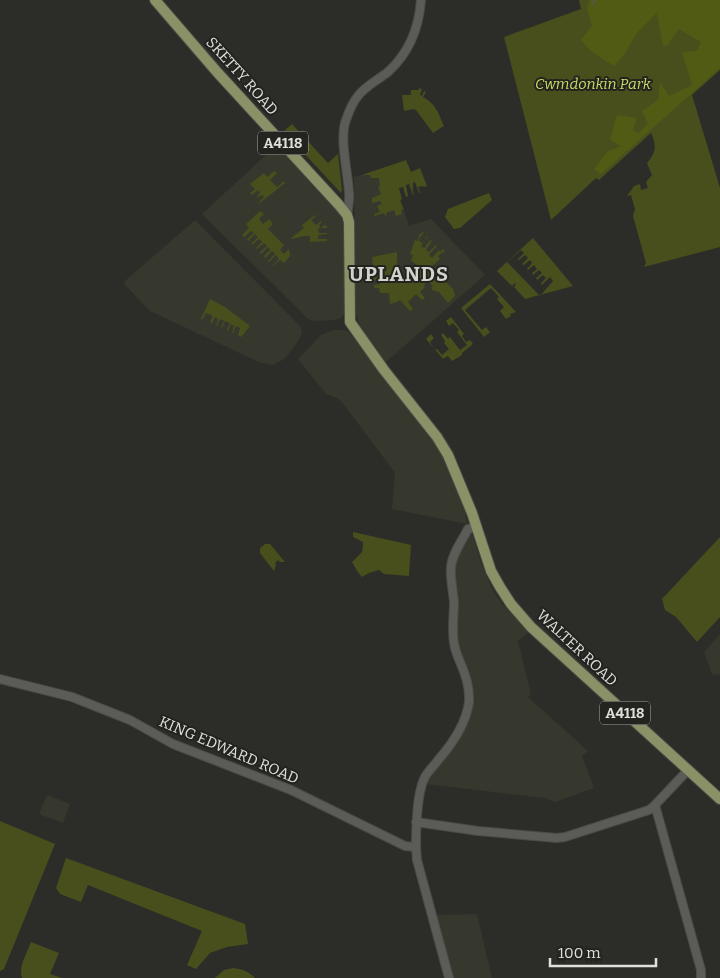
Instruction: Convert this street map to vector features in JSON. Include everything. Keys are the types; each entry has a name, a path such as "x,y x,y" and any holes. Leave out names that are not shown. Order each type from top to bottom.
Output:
{"main road":[{"name":"SKETTY ROAD","path":"155,0 347,216"},
{"name":"WALTER ROAD","path":"347,216 349,222 350,322 384,370 437,437 448,455 472,513 491,571 500,587 511,604 526,621 720,799"}],"street":[{"path":"347,216 350,193 343,139 344,123 351,106 359,94 387,72 404,54 417,26 420,0"},
{"path":"449,978 417,860 415,847 416,822 424,778 457,734 466,716 469,702 469,684 455,649 453,635 454,601 451,568 455,553 468,529 476,527"},
{"name":"KING EDWARD ROAD","path":"0,679 72,697 130,720 173,744 278,784 406,846 415,847"},
{"path":"416,822 478,831 557,838 565,837 649,810 688,770"},
{"path":"655,805 701,970 700,978"}],"shaded area":[{"path":"278,144 336,207 344,225 345,313 341,318 315,321 308,319 202,214"},
{"path":"389,166 409,226 431,219 485,275 386,362 363,333 356,315 354,177"},
{"path":"195,220 300,326 302,332 299,340 281,361 273,365 261,363 150,311 125,285 126,280"},
{"path":"334,330 345,330 350,333 442,454 464,506 467,524 392,509 395,473 339,399 326,394 298,359 321,335"},
{"path":"469,534 473,536 481,563 492,589 502,604 529,632 518,641 531,694 528,697 588,751 582,756 594,788 555,802 545,798 426,784 429,777 440,766 460,737 472,700 456,645 454,570 457,556"},
{"path":"720,634 720,675 712,674 704,652"},
{"path":"47,795 70,804 63,823 39,814"},
{"path":"477,914 492,978 451,978 434,915"}],"green space":[{"name":"Cwmdonkin Park","path":"579,0 720,0 720,70 692,95 720,188 720,247 644,267 646,263 633,216 635,209 631,195 627,196 634,186 640,184 641,190 648,188 646,182 652,175 647,163 655,149 651,133 599,180 596,178 551,220 504,37 581,9"},
{"path":"590,0 720,0 720,68 601,174 594,169 607,152 621,146 610,140 617,115 637,118 633,130 638,133 648,124 642,111 658,100 660,82 669,96 692,85 682,52 697,51 701,42 679,29 667,46 663,46 657,13 637,33 624,55 614,66 592,52 581,40 592,26 587,8"},
{"path":"419,88 422,89 420,95 422,96 424,91 426,92 423,97 434,106 444,126 433,133 416,110 404,111 402,95 411,95 411,90 419,90"},
{"path":"292,124 328,163 338,154 341,193 285,133 285,130"},
{"path":"406,160 411,172 420,168 427,186 418,187 419,193 415,182 413,183 413,195 409,184 406,185 408,196 406,197 403,187 399,188 402,199 400,200 405,213 403,209 401,210 402,214 396,216 394,210 386,213 387,215 385,216 384,213 375,216 374,214 380,212 377,206 382,204 380,201 372,203 372,198 381,194 378,186 380,186 379,178 362,175"},
{"path":"274,171 277,173 270,180 277,187 284,181 285,183 260,203 264,197 262,195 256,198 260,193 258,190 252,195 250,193 255,189 250,184 264,173 267,177"},
{"path":"489,193 492,200 460,228 454,229 445,217 448,209"},
{"path":"260,211 264,214 259,219 263,224 269,219 273,224 268,229 284,245 280,250 284,254 289,249 290,256 284,263 280,260 273,266 279,259 276,255 268,261 275,254 272,251 265,258 264,256 270,250 268,247 261,254 260,252 267,246 264,243 257,249 262,242 259,239 251,244 258,237 255,234 248,241 247,239 254,233 251,231 244,237 242,235 249,228 246,224"},
{"path":"315,215 311,220 316,225 322,222 319,225 321,228 318,228 319,233 327,233 318,235 318,239 327,239 327,241 310,242 310,236 291,238 304,228 302,225"},
{"path":"423,232 419,241 422,243 424,241 421,247 425,248 431,240 426,250 429,252 437,246 429,255 432,258 439,250 441,252 443,249 445,251 438,256 440,259 430,268 442,283 445,281 453,289 455,296 448,303 438,291 433,291 431,288 433,286 428,281 420,292 425,298 422,300 416,294 408,302 413,309 410,311 400,300 390,304 389,293 380,293 379,288 374,288 374,285 380,284 380,280 373,280 373,277 379,277 379,272 387,271 386,266 373,267 372,257 397,252 397,279 404,281 408,270 415,273 419,266 411,261 413,255 410,254 415,240 418,241 419,235"},
{"path":"533,238 573,286 541,295 553,281 550,277 542,285 541,283 546,278 543,275 537,280 536,278 542,273 539,270 533,275 532,273 537,269 534,265 527,269 532,263 530,260 524,265 522,264 528,258 525,255 518,259 524,253 521,250 507,262 539,295 525,299 514,287 515,283 512,286 497,271"},
{"path":"490,284 516,312 510,314 511,316 506,319 500,311 504,307 497,299 499,297 491,288 465,310 482,330 486,327 490,332 484,337 461,308"},
{"path":"210,299 225,307 250,326 241,337 238,335 240,328 236,326 233,333 234,326 231,324 227,330 230,323 225,321 222,328 224,321 220,319 217,326 218,319 215,317 212,323 210,322 213,316 206,313 203,319 201,319"},
{"path":"451,317 464,334 462,336 466,342 470,340 473,344 462,355 452,361 448,356 443,359 435,350 437,349 442,355 449,349 441,335 443,333 448,339 450,337 460,350 467,345 453,323 449,326 446,321"},
{"path":"431,334 434,338 430,342 434,348 426,339"},
{"path":"353,532 411,545 409,576 384,574 379,570 362,577 352,562 362,552 363,542 353,537"},
{"path":"720,537 720,617 697,642 676,617 665,610 662,599"},
{"path":"265,544 270,544 285,562 278,560 275,563 274,571 260,553 260,548"},
{"path":"0,821 55,844 4,969 0,971"},
{"path":"66,858 245,924 248,944 227,947 210,953 196,969 187,965 202,931 88,885 81,902 60,894 56,888"},
{"path":"31,942 59,953 50,974 62,978 22,978 22,965"},
{"path":"233,968 245,971 255,978 215,978 224,970"}],"waterway":[{"path":"592,5 595,0"}],"district":[{"name":"UPLANDS","path":"399,274"}]}
